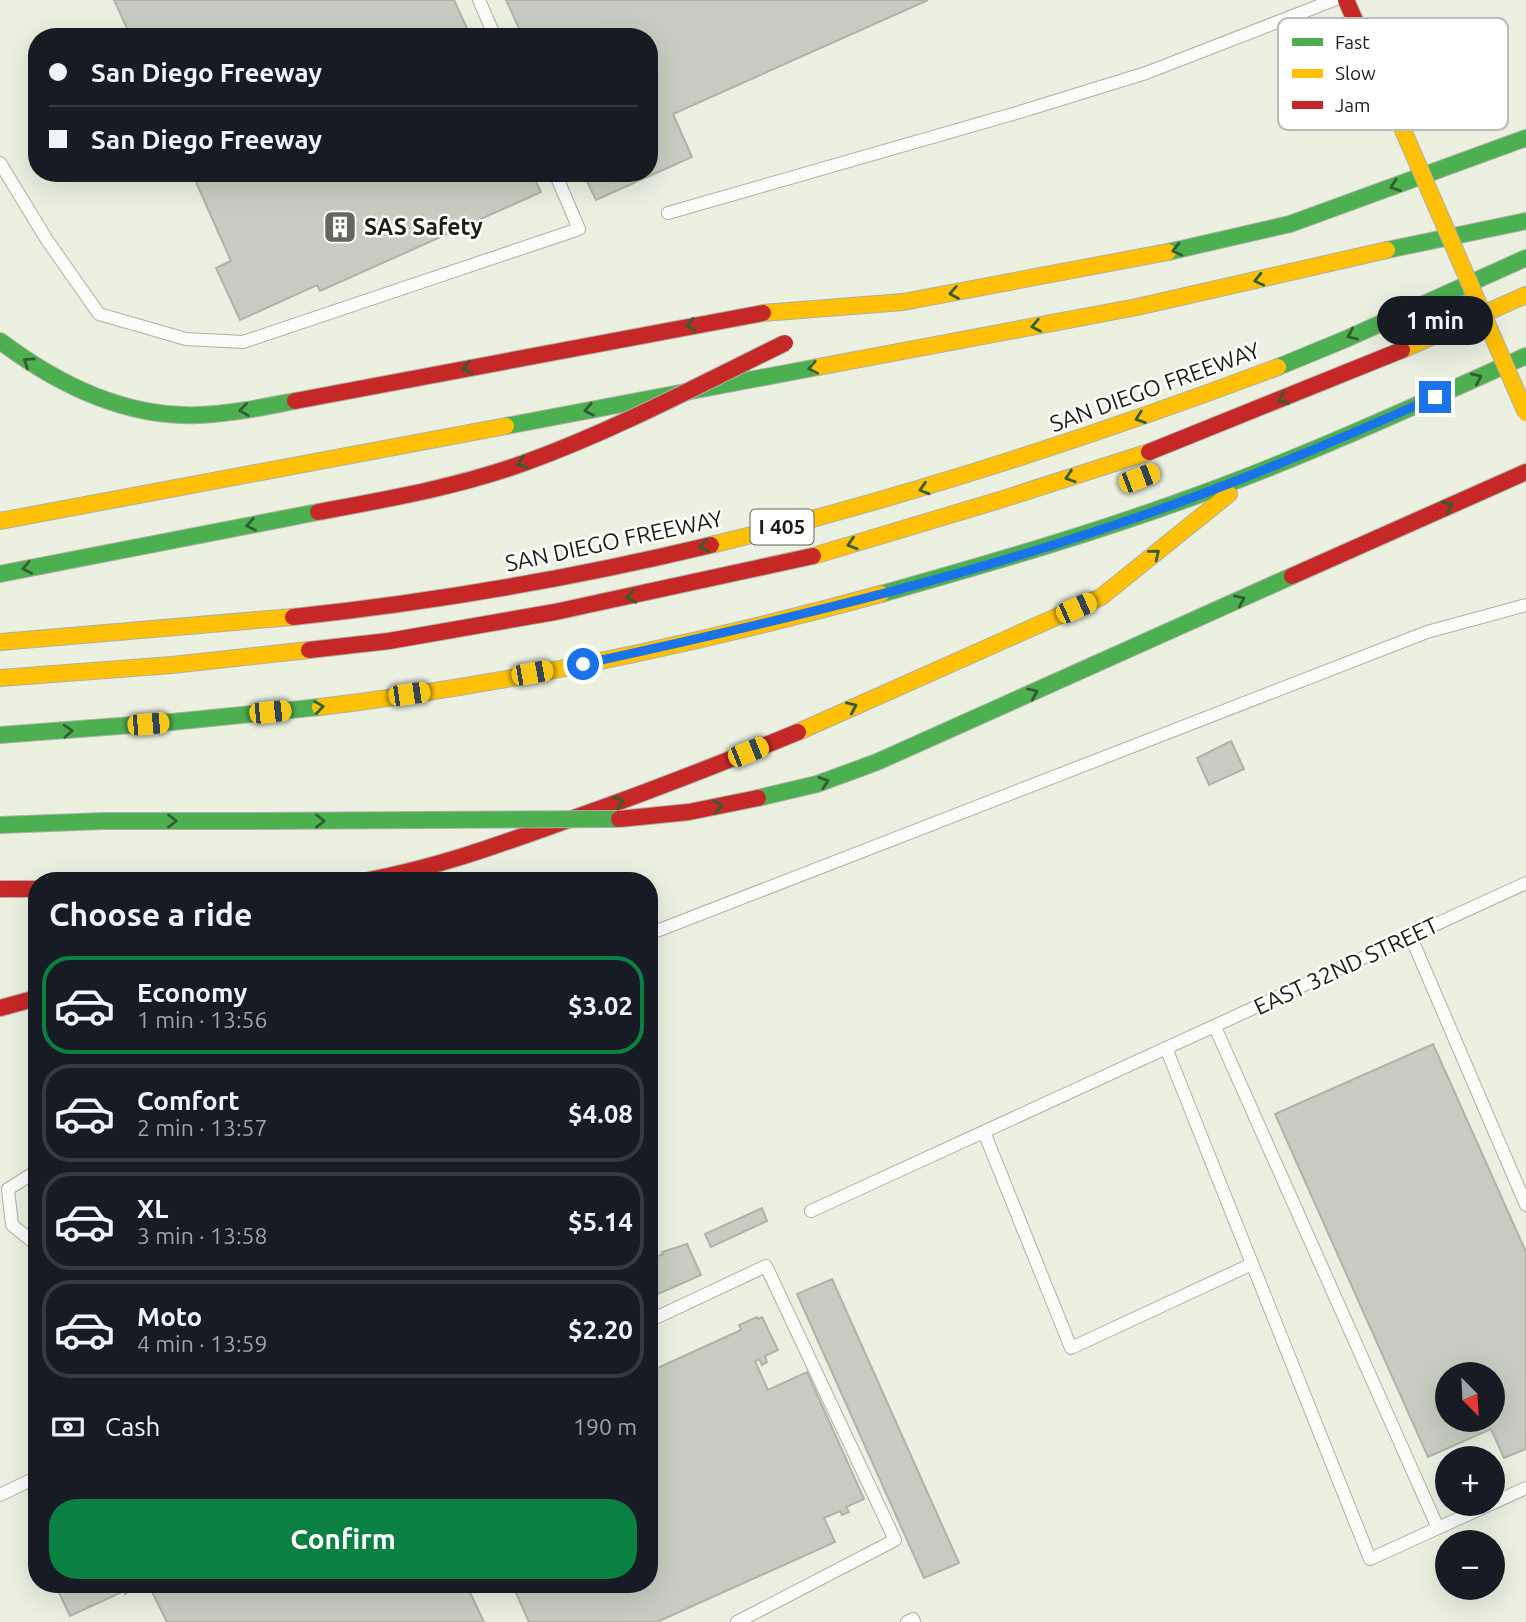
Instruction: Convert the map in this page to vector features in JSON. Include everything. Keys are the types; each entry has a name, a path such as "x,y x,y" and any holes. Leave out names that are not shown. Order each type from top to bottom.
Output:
{"main road":[{"path":"1346,0 1354,18"},
{"path":"1404,130 1526,413"},
{"path":"0,341 26,363 97,399 140,410 183,416 264,406 758,313 903,302 1131,261 1290,224 1526,138"},
{"path":"0,522 1137,307 1267,279 1325,263 1526,221"},
{"name":"SAN DIEGO FREEWAY","path":"0,642 205,627 342,612 497,589 720,543 913,492 1098,433 1291,362 1526,258"},
{"path":"0,678 172,665 389,641 555,612 805,558 1003,499 1167,446 1379,360 1526,295"},
{"path":"831,326 903,302"},
{"path":"1476,341 1501,330"},
{"path":"0,574 483,477 545,455 607,428 791,341"},
{"path":"0,735 96,729 314,708 571,667 742,630 903,588 1074,537 1210,491 1366,427 1526,356"},
{"path":"411,872 486,850 672,783 1101,597 1257,472"},
{"path":"0,825 104,821 608,820 689,812 817,785 877,762 1526,472"},
{"path":"1074,537 1102,512"},
{"path":"457,872 486,850"},
{"path":"0,889 28,890"},
{"path":"0,1008 28,1000"}],"lane":[{"path":"479,0 491,28"},
{"path":"1288,18 1334,0"},
{"path":"668,213 1146,73 1278,22"},
{"path":"0,163 47,240 99,314 186,339 243,341 579,229 559,182"},
{"path":"658,930 1427,632 1526,605"},
{"name":"EAST 32ND STREET","path":"811,1211 1526,883"},
{"path":"1410,935 1526,1205"},
{"path":"1215,1027 1438,1528"},
{"path":"1166,1048 1370,1559 1526,1488"},
{"path":"984,1132 1071,1348 1252,1264"},
{"path":"28,1177 8,1189 12,1225 28,1238"},
{"path":"658,1317 766,1266 895,1540 737,1622"},
{"path":"0,1495 28,1481"},
{"path":"907,1622 913,1619 914,1622"}],"building":[{"path":"114,0 454,0 467,28 127,28"},
{"path":"506,0 928,0 673,114 692,157 658,172 658,28 519,28"},
{"name":"SAS Safety","path":"196,182 536,182 541,192 320,291 317,285 240,320 216,268 231,261"},
{"path":"587,182 636,182 596,200"},
{"path":"1231,741 1244,769 1209,785 1197,758"},
{"path":"1433,1044 1526,1252 1526,1449 1505,1458 1505,1446 1499,1446 1492,1432 1505,1432 1505,1362 1435,1362 1435,1432 1484,1432 1453,1446 1435,1446 1435,1454 1428,1457 1275,1114"},
{"path":"762,1208 767,1221 711,1247 705,1234"},
{"path":"687,1244 701,1275 658,1294 658,1256 663,1254 662,1252"},
{"path":"832,1279 959,1563 924,1578 797,1294"},
{"path":"762,1317 778,1350 765,1356 767,1362 762,1365 759,1359 755,1361 768,1390 807,1372 864,1499 846,1507 849,1512 842,1515 840,1511 824,1518 835,1542 657,1622 529,1622 516,1593 658,1593 658,1368 741,1330 739,1325"},
{"path":"59,1593 120,1593 70,1616"},
{"path":"152,1593 470,1593 484,1622 167,1622"}],"traffic: fast":[{"path":"1168,252 1290,224 1526,138"},
{"path":"1387,250 1526,221"},
{"path":"1278,367 1526,258"},
{"path":"0,341 69,384 119,404 145,411 199,415 295,401"},
{"path":"881,594 1169,506 1329,443 1526,356"},
{"path":"506,426 818,367"},
{"path":"0,574 318,512"},
{"path":"758,798 817,784 877,762 1292,576"},
{"path":"0,735 320,707"},
{"path":"252,821 619,819"},
{"path":"0,825 104,821 252,821"}],"traffic: slow":[{"path":"1403,130 1526,413"},
{"path":"818,367 1137,307 1387,250"},
{"path":"763,313 903,302 1168,252"},
{"path":"1402,350 1526,295"},
{"path":"711,545 855,507 997,465 1278,367"},
{"path":"0,521 506,426"},
{"path":"813,556 1149,452"},
{"path":"798,732 1101,597 1229,494"},
{"path":"320,707 462,687 602,661 742,630 881,594"},
{"path":"0,642 293,617"},
{"path":"0,678 172,665 309,650"}],"traffic: jam":[{"path":"1346,0 1354,18"},
{"path":"295,401 763,313"},
{"path":"318,512 448,486 524,463 624,422 785,343"},
{"path":"1149,452 1402,350"},
{"path":"1292,576 1526,472"},
{"path":"293,617 504,588 711,545"},
{"path":"309,650 389,641 555,612 813,556"},
{"path":"406,872 494,846 655,788 798,732"},
{"path":"619,819 689,812 758,798"},
{"path":"0,889 28,889"},
{"path":"0,1008 28,1000"}],"place":[{"name":"SAS Safety","path":"340,227"}],"route":[{"path":"583,664 742,630 903,588 1074,537 1210,491 1435,397"}]}
